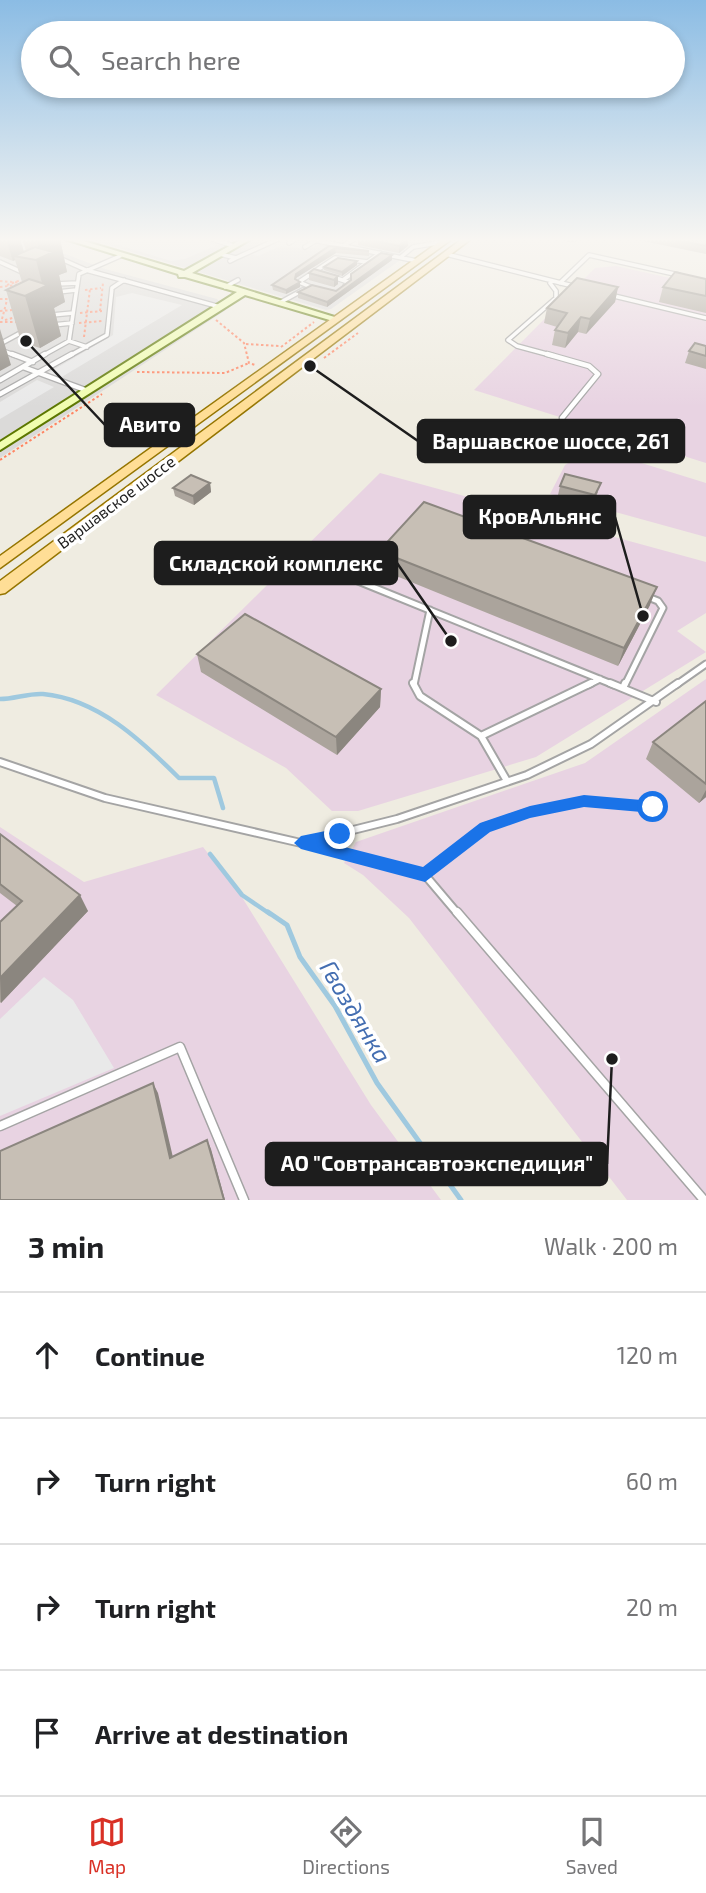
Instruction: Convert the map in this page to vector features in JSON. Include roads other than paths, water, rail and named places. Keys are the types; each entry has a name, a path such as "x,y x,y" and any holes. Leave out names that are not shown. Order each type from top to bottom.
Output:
{"main road":[{"name":"Варшавское шоссе","path":"0,563 370,295"},
{"name":"Варшавское шоссе","path":"0,589 381,295"}],"street":[{"path":"0,447 238,295"},
{"path":"253,295 336,319"}],"lane":[{"path":"69,341 75,295"},
{"path":"0,394 107,335 111,295"},
{"path":"177,295 220,307"},
{"path":"286,305 299,295"},
{"path":"556,295 556,298 508,340 517,346 589,366 598,374 562,418 568,440"},
{"path":"611,295 706,318"},
{"path":"47,315 73,313"},
{"path":"46,325 72,323"},
{"path":"0,344 33,326"},
{"path":"0,380 69,341 85,346"},
{"path":"0,350 33,362"},
{"path":"23,368 88,391"},
{"path":"390,541 356,577 358,581 656,702"},
{"path":"622,688 663,608 658,601 645,596"},
{"path":"430,610 413,684 420,696 481,736 507,781"},
{"path":"301,843 397,819 507,781 591,744 656,702 706,664"},
{"path":"481,736 600,679"},
{"path":"0,762 106,798 425,875 704,1200"},
{"path":"425,875 485,827 530,812 584,801 653,807"},
{"path":"0,1126 180,1047 244,1200"}],"waterway":[{"name":"Гвоздянка","path":"0,699 43,694 82,704 134,736 179,778 214,778 223,808"},
{"name":"Гвоздянка","path":"210,854 242,895 270,914"},
{"name":"Гвоздянка","path":"268,912 287,925 300,957 335,1006 377,1083 461,1200"}],"place":[{"name":"Авито","path":"26,341"},
{"name":"Варшавское шоссе, 261","path":"310,366"},
{"name":"КровАльянс","path":"643,616"},
{"name":"Складской комплекс","path":"451,641"},
{"name":"АО \"Совтрансавтоэкспедиция\"","path":"612,1059"}]}
